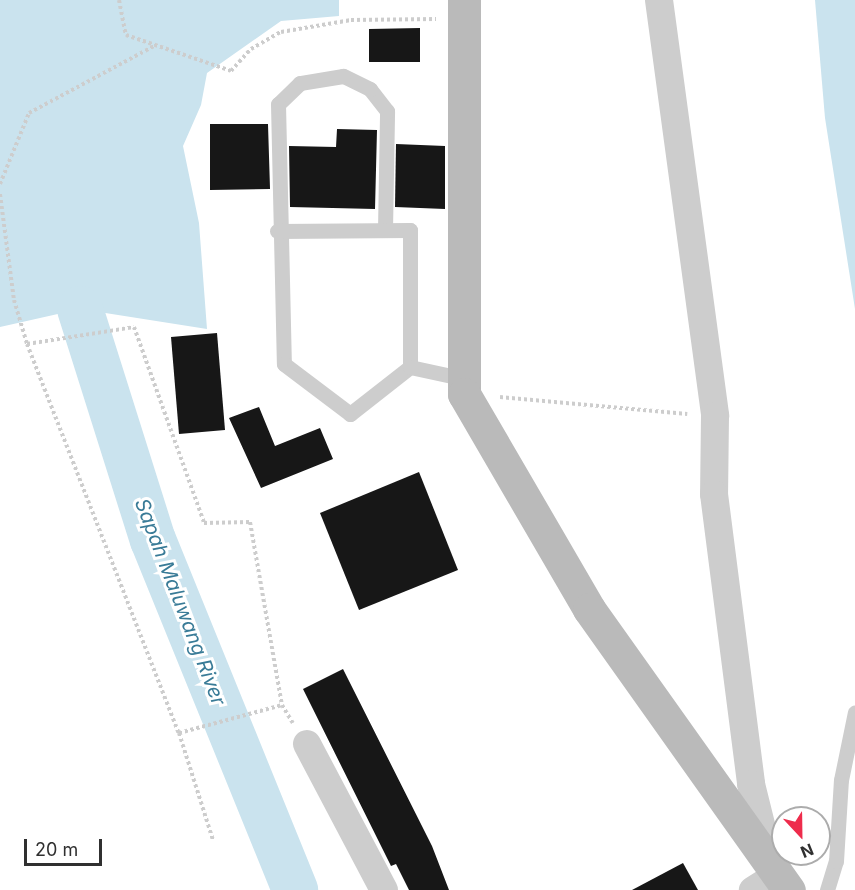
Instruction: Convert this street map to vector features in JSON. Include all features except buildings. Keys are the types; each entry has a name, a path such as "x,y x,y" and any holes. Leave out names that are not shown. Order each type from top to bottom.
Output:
{"street":[{"path":"659,0 714,416 714,494 751,784 772,885"},
{"path":"464,9 462,386 589,609 772,885"},
{"path":"307,744 384,890"}],"lane":[{"path":"385,230 387,111 357,81 328,75 300,83 278,104 277,231 284,364 350,414 410,367"},
{"path":"277,231 410,230 410,367"},
{"path":"410,367 462,386"},
{"path":"827,890 836,861 841,780 855,712"}],"path":[{"path":"119,0 126,35 231,71 251,49 292,29 351,20 464,9"},
{"path":"0,184 29,113 155,45"},
{"path":"0,194 14,300 27,344 179,734 213,840"},
{"path":"27,344 134,327 204,523 250,522 282,705 307,744"},
{"path":"462,386 714,416"},
{"path":"179,734 247,711 282,705"}],"water":[{"path":"0,0 339,0 339,16 281,21 207,73 201,105 183,146 199,223 207,329 80,309 0,327"},
{"path":"815,0 855,0 855,309 825,118"}],"waterway":[{"name":"Sapah Maluwang River","path":"80,309 153,540 295,890"}]}
